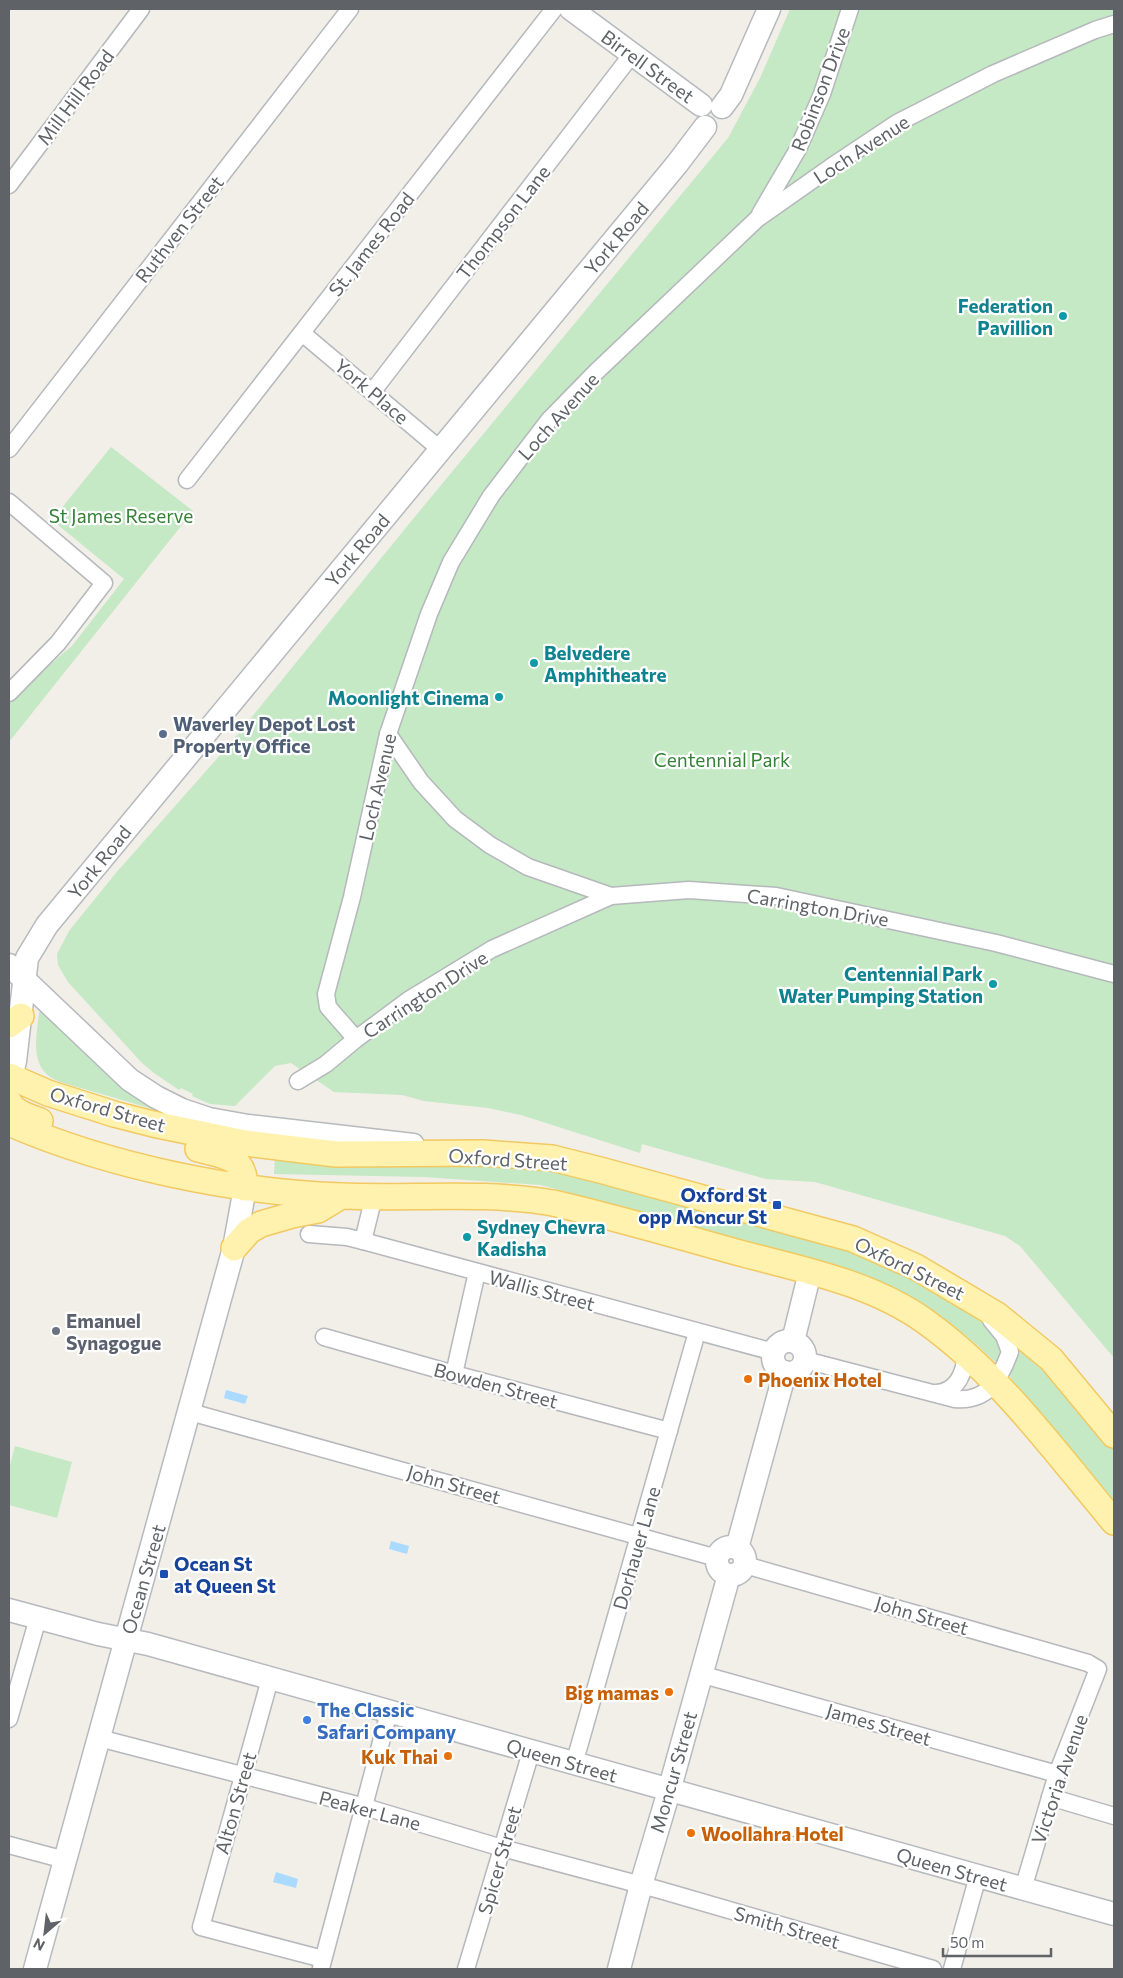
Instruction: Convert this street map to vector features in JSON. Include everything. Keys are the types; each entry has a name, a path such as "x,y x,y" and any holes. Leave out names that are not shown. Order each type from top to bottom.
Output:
{"main road":[{"name":"Birrell Street","path":"571,9 712,106"},
{"path":"712,106 731,94 769,9"},
{"name":"York Road","path":"17,972 47,925 677,164 705,127 713,128 721,124 724,116 712,106"},
{"path":"17,972 130,1080 156,1097 182,1110 209,1119 248,1126 483,1153"},
{"name":"Oxford Street","path":"17,972 10,1080 152,1124 245,1143 336,1154 483,1153 552,1158 853,1239 916,1266 975,1301 1016,1329 1051,1359 1114,1435"},
{"path":"9,1102 17,1112 55,1128 91,1152"},
{"path":"9,1124 91,1152"},
{"path":"152,1124 179,1144 235,1160 242,1167 245,1177 245,1188"},
{"name":"Oxford Street","path":"91,1152 171,1173 245,1188 341,1196 521,1198 553,1203 810,1272 855,1286 902,1307 924,1321 966,1355 995,1384 1114,1522"},
{"name":"Ocean Street","path":"35,1969 190,1412 234,1248 245,1188"},
{"path":"234,1248 249,1231 261,1224 318,1210 341,1196"},
{"path":"793,1341 810,1272"},
{"path":"793,1341 798,1343 804,1350 805,1360 800,1369 785,1372 777,1367 774,1362 774,1352 779,1344 793,1341"},
{"name":"Moncur Street","path":"619,1969 785,1372"},
{"name":"Queen Street","path":"9,1610 98,1634 127,1638 1114,1914"}],"street":[{"name":"Mill Hill Road","path":"9,185 141,9"},
{"name":"Ruthven Street","path":"9,449 350,9"},
{"name":"St. James Road","path":"187,480 554,9"},
{"name":"Robinson Drive","path":"757,219 798,150 822,94 850,9"},
{"name":"Loch Avenue","path":"356,1039 328,1007 326,994 352,898 388,734 429,614 451,562 491,496 549,420 596,372 757,219 898,123 993,74 1095,30 1114,24"},
{"name":"Thompson Lane","path":"373,391 633,53"},
{"name":"York Place","path":"302,333 441,450"},
{"path":"9,502 104,584 62,637 9,693"},
{"path":"388,734 421,782 449,813 490,845 528,867 611,896"},
{"name":"Carrington Drive","path":"298,1080 326,1064 410,999 492,949 611,896 690,890 776,896 996,944 1114,974"},
{"path":"363,1241 374,1196"},
{"name":"Wallis Street","path":"309,1234 347,1237 363,1241 774,1352"},
{"path":"454,1374 477,1272"},
{"path":"805,1360 965,1400 983,1393 995,1384 1010,1352 1004,1336 975,1301"},
{"name":"Dorhauer Lane","path":"574,1764 697,1332"},
{"name":"Bowden Street","path":"324,1337 669,1432"},
{"path":"936,1393 950,1391 956,1385 963,1371 966,1355"},
{"name":"John Street","path":"190,1412 732,1561 1088,1663 1098,1669"},
{"path":"9,1719 38,1618"},
{"name":"Victoria Avenue","path":"1023,1889 1057,1774 1098,1669"},
{"name":"James Street","path":"700,1674 1057,1774"},
{"name":"Alton Street","path":"270,1679 201,1927 322,1964"},
{"path":"322,1964 389,1712"},
{"name":"Peaker Lane","path":"99,1738 364,1806 502,1848 641,1885"},
{"name":"Spicer Street","path":"466,1969 531,1752"},
{"path":"1050,1797 1114,1816"},
{"path":"9,1845 65,1860"},
{"path":"952,1969 978,1876"},
{"name":"Smith Street","path":"641,1885 933,1969"}],"green space":[{"name":"Centennial Park","path":"790,9 1114,9 1114,1358 1020,1246 1005,1236 815,1182 766,1179 642,1144 640,1153 521,1115 488,1108 424,1101 402,1095 334,1092 291,1063 275,1066 235,1106 210,1104 192,1096 193,1094 181,1088 179,1090 142,1063 68,982 58,965 57,954 69,931 115,874 229,745 728,138 760,78"},
{"name":"St James Reserve","path":"111,447 193,511 9,742 9,703 24,686 72,646 124,579 52,520"},
{"path":"43,1008 177,1116 67,1084 49,1076 39,1063 36,1047 39,1013"},
{"path":"275,1157 469,1163 589,1176 858,1252 893,1268 988,1327 1003,1344 999,1362 994,1361 956,1327 915,1300 871,1278 822,1261 541,1185 424,1177 274,1174"},
{"path":"1021,1350 1049,1372 1114,1449 1114,1500 1011,1379 1010,1375"},
{"path":"15,1446 72,1462 57,1518 9,1505 9,1469"}],"water":[{"path":"226,1390 248,1396 245,1404 224,1398"},
{"path":"391,1541 409,1546 407,1554 389,1549"},
{"path":"276,1872 298,1879 296,1888 273,1882"}],"place":[{"name":"Federation Pavillion","path":"1063,316"},
{"name":"Belvedere Amphitheatre","path":"534,663"},
{"name":"Moonlight Cinema","path":"499,697"},
{"name":"Waverley Depot Lost Property Office","path":"163,734"},
{"name":"Centennial Park Water Pumping Station","path":"993,984"},
{"name":"Oxford St opp Moncur St","path":"777,1205"},
{"name":"Sydney Chevra Kadisha","path":"467,1237"},
{"name":"Emanuel Synagogue","path":"56,1331"},
{"name":"Phoenix Hotel","path":"748,1379"},
{"name":"Ocean St at Queen St","path":"164,1574"},
{"name":"Big mamas","path":"669,1692"},
{"name":"The Classic Safari Company","path":"307,1720"},
{"name":"Kuk Thai","path":"448,1756"},
{"name":"Woollahra Hotel","path":"691,1833"}]}
